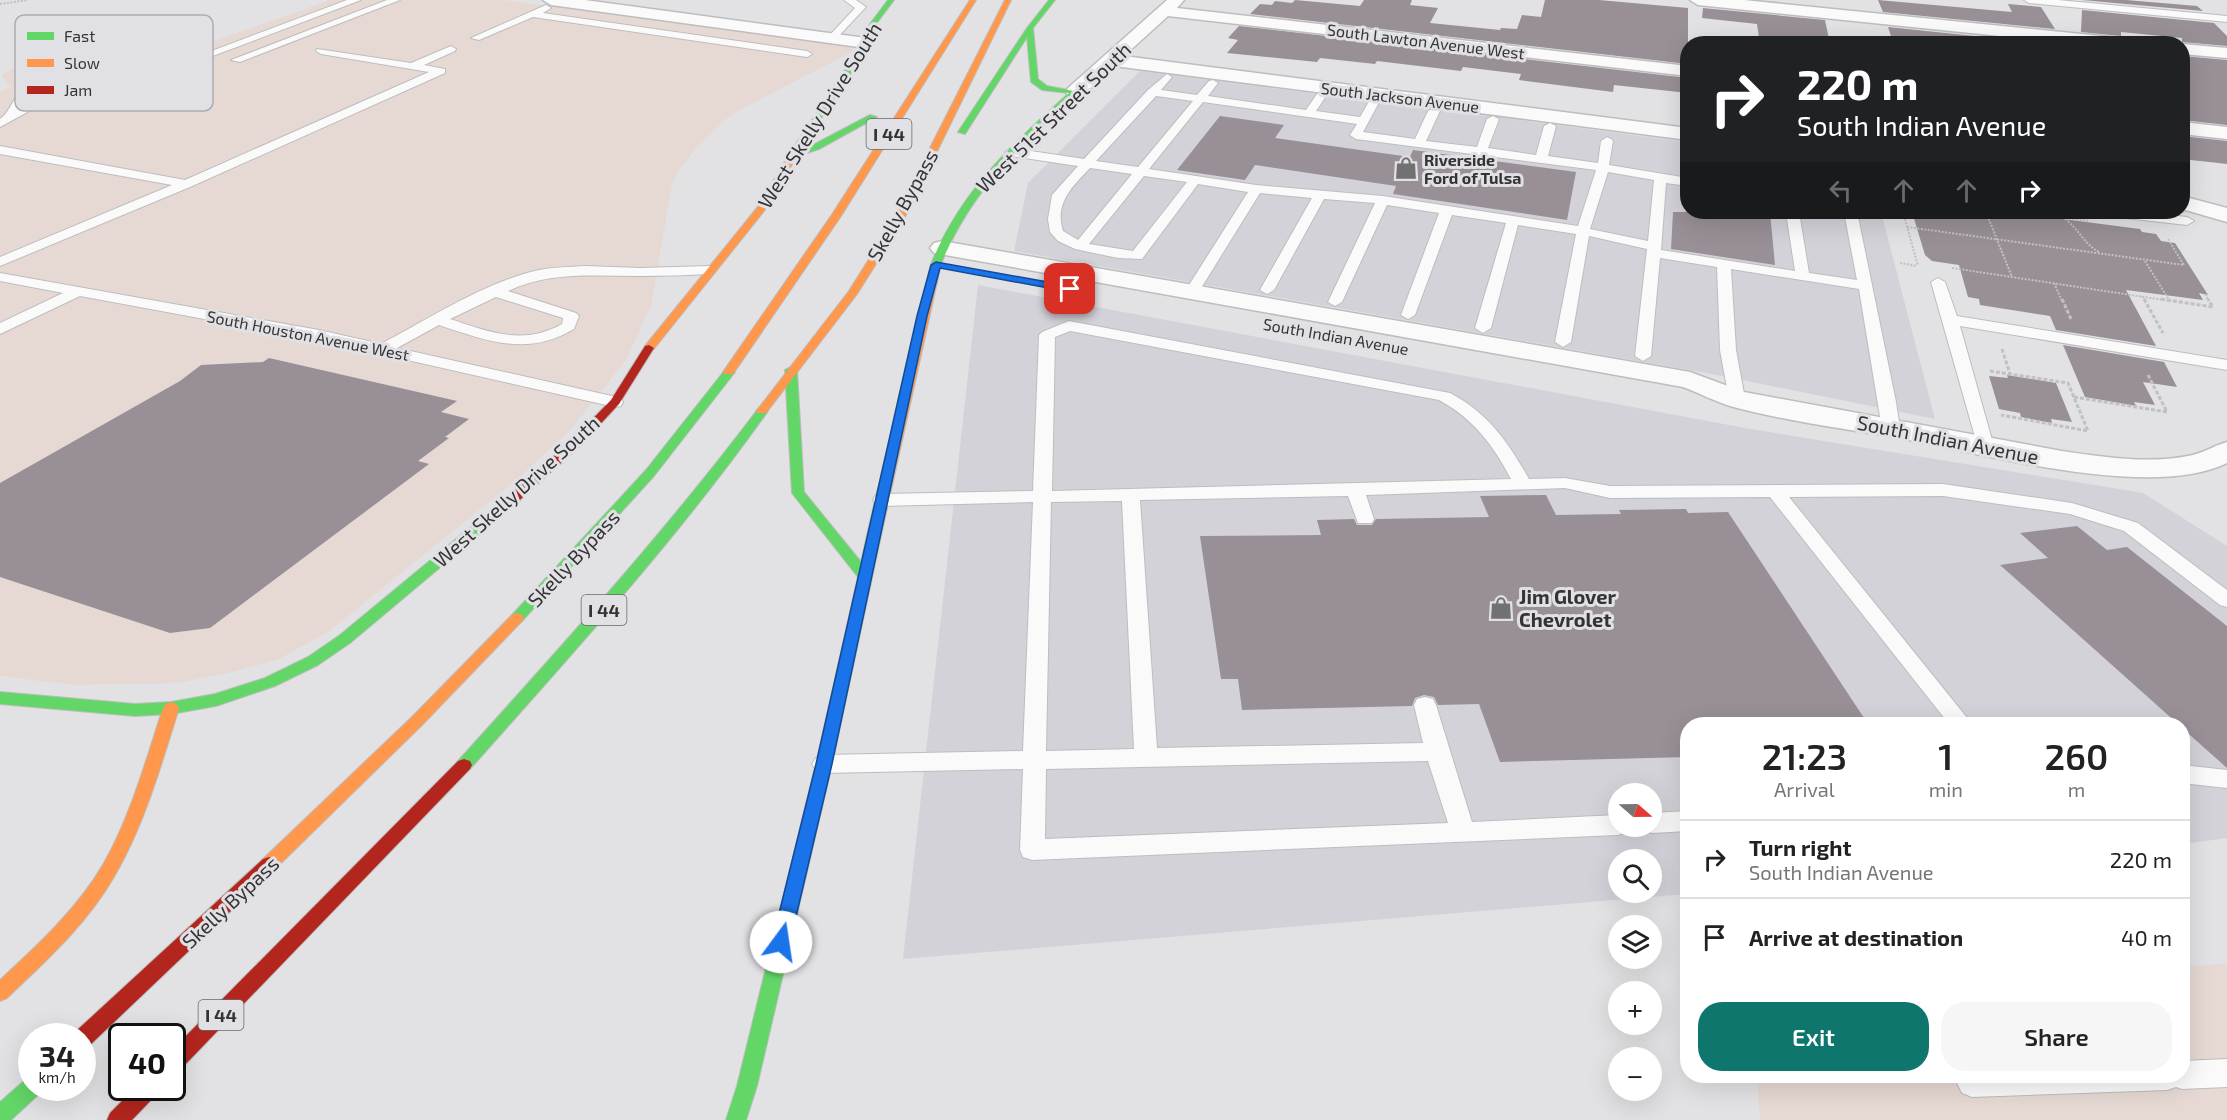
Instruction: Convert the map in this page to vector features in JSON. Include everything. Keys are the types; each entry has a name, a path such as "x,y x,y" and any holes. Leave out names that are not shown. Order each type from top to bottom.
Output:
{"main road":[{"name":"West Skelly Drive South","path":"0,698 135,710 171,708 216,700 270,682 313,661 345,639 523,490 576,443 615,402 655,339 761,209 792,155 825,109 866,42 867,32 891,0"},
{"name":"Skelly Bypass","path":"96,1026 336,801 475,663 598,533 687,427 804,267 973,0"},
{"name":"Skelly Bypass","path":"186,1050 439,793 628,582 726,460 791,370 853,292 898,221 1008,0"},
{"path":"898,221 952,147 1030,28 1052,0"},
{"path":"1030,28 1034,80 1045,88 1075,92"},
{"name":"West 51st Street South","path":"736,1120 747,1086 824,764 939,256 970,197 1011,152 1075,92"},
{"path":"792,155 816,147 876,112 863,139"},
{"path":"804,267 849,171"},
{"path":"791,370 798,493 865,576"},
{"path":"0,992 58,935 94,891 119,851 143,791 171,708"},
{"path":"0,1116 18,1100"},
{"path":"117,1120 136,1101"}],"street":[{"path":"1698,0 1853,8 2069,36"},
{"path":"557,1 866,42"},
{"name":"West 51st Street South","path":"1075,92 1170,6"},
{"name":"South Lawton Avenue West","path":"1170,6 1680,70"},
{"path":"1853,8 1861,35"},
{"path":"2190,50 2227,53"},
{"name":"South Jackson Avenue","path":"1112,60 1680,133"},
{"path":"2190,129 2227,133"},
{"path":"2190,212 2227,215"},
{"name":"South Indian Avenue","path":"939,256 1186,301 1696,401 1737,399 2085,464 2160,468 2196,463 2227,451"}],"lane":[{"path":"213,52 356,0"},
{"path":"375,0 392,1"},
{"path":"832,38 861,6 849,0"},
{"path":"2030,0 2227,18"},
{"path":"236,60 392,1"},
{"path":"476,39 557,1"},
{"path":"533,14 807,54"},
{"path":"413,66 451,50"},
{"path":"0,262 186,184 441,71 321,51"},
{"path":"1167,77 1058,195 1054,216 1058,233 1072,244 1137,256 1195,180"},
{"path":"1080,246 1213,83"},
{"path":"1152,92 1200,99 1258,102 1309,114 1363,121"},
{"path":"1378,95 1356,135 1603,167 1680,181"},
{"path":"1309,114 1321,96"},
{"path":"0,124 17,111"},
{"path":"1419,143 1434,111"},
{"path":"1481,151 1493,119"},
{"path":"1541,159 1550,126"},
{"path":"1563,342 1583,231 1603,167 1607,141"},
{"path":"0,150 186,184"},
{"path":"1011,152 1256,189 1383,200 1513,220 1583,231 1654,250 1724,265 1865,286"},
{"path":"1643,356 1660,178"},
{"path":"1186,301 1256,189"},
{"path":"1267,290 1320,195"},
{"path":"1335,302 1383,200"},
{"path":"1408,315 1447,210"},
{"path":"1794,219 1803,276"},
{"path":"1852,219 1888,402 1891,429"},
{"path":"1483,328 1513,220"},
{"path":"1724,265 1728,350 1737,399"},
{"path":"384,349 517,281 558,272 710,270"},
{"name":"South Houston Avenue West","path":"0,277 319,335 615,402"},
{"path":"1938,282 1951,320 1985,447"},
{"path":"0,329 80,290"},
{"path":"437,320 513,342 538,341 558,334 569,326 571,316 555,309 495,292"},
{"path":"1951,320 2227,365"},
{"path":"1523,484 1498,438 1464,405 1444,396 1069,326 1047,335 1032,850 1608,826"},
{"path":"882,500 1565,483 1610,492 1943,490 2072,509 2131,527 2227,600"},
{"path":"1355,490 1365,519"},
{"path":"1774,491 1955,717"},
{"path":"1131,495 1146,758"},
{"path":"1425,705 1437,753 1463,833"},
{"path":"824,764 1437,753"},
{"path":"2190,775 2227,779"},
{"path":"1662,822 1680,821"},
{"path":"2190,1075 2227,1073"}],"path":[{"path":"0,4 28,0"},
{"path":"1905,219 1918,266"},
{"path":"1989,219 2012,277"},
{"path":"2065,219 2076,225 2087,247 2102,254"},
{"path":"2076,225 2083,220"},
{"path":"1907,227 2184,265 2162,231"},
{"path":"2079,251 2087,247"},
{"path":"2144,260 2169,300"},
{"path":"1951,271 1950,267 2213,307 2205,294"},
{"path":"2054,283 2072,323"},
{"path":"2142,296 2164,336"},
{"path":"2001,346 2010,374"},
{"path":"2073,397 2167,412 2145,369"},
{"path":"1983,370 2068,383 2088,431 1998,415"}],"shaded area":[{"path":"330,0 503,0 844,44 852,49 852,52 739,110 726,119 694,151 678,171 672,184 651,306 626,360 572,428 520,477 328,632 279,659 232,672 177,683 74,685 0,676 0,92 11,87 1,75 15,67 15,111 213,111 213,41"},
{"path":"1140,71 1680,141 1680,219 1883,219 1935,419 1712,374 1014,251 1028,183"},
{"path":"978,285 1745,428 2143,493 2227,546 2227,838 2190,843 2190,717 1680,717 1680,895 1662,896 1662,849 1608,849 1608,901 903,959"},
{"path":"2227,964 2227,1120 1760,1120 1757,1083 2190,1083 2190,966"}],"building":[{"path":"1295,0 1360,6 1364,0 1412,0 1410,5 1438,8 1430,23 1500,30 1501,28 1517,29 1522,15 1541,17 1545,0 1599,0 1688,8 1688,36 1680,36 1680,63 1250,14 1260,4 1272,5 1275,1 1292,3"},
{"path":"1878,0 2012,12 2008,4 2041,7 2055,29 1883,12"},
{"path":"2082,0 2126,0 2197,6 2203,11"},
{"path":"1703,8 1825,20 1828,36 1759,36 1757,24 1702,18"},
{"path":"2082,10 2214,23 2227,36 2227,46 2190,43 2190,36 2121,32 2121,36 2081,32"},
{"path":"1239,26 1680,77 1680,92 1614,85 1613,92 1519,80 1521,74 1463,67 1461,71 1377,61 1375,64 1320,58 1317,62 1227,53 1238,40 1228,38"},
{"path":"1888,27 1974,36 1891,36"},
{"path":"2190,57 2227,60 2227,125 2190,121"},
{"name":"Riverside Ford of Tulsa","path":"1220,116 1284,125 1275,138 1410,157 1413,150 1576,172 1567,220 1393,194 1396,186 1255,165 1245,180 1177,170"},
{"path":"2190,137 2227,141 2227,164 2190,160"},
{"path":"1673,212 1680,212 1680,219 1771,219 1775,265 1671,249"},
{"path":"1914,219 2062,219 2140,229 2142,232 2156,234 2161,241 2175,243 2208,295 2199,293 2203,300 2126,290 2156,346 2056,330 2050,316 1980,305 1979,299 1968,297 1959,265 1932,261 1925,255"},
{"path":"2063,345 2164,362 2177,387 2143,382 2155,405 2134,402 2136,406 2085,397"},
{"path":"269,358 457,401 441,412 469,419 445,437 449,438 418,461 429,464 210,628 170,633 0,577 0,483 180,381 201,365 263,362"},
{"path":"2007,375 2056,383 2072,422 2051,419 2052,423 2021,417 2020,413 1999,409 1989,376 2008,378"},
{"name":"Jim Glover Chevrolet","path":"1546,495 1556,515 1621,514 1619,510 1686,509 1688,513 1728,512 1863,717 1680,717 1680,757 1500,762 1479,704 1438,705 1434,697 1424,695 1415,698 1412,706 1242,710 1238,679 1221,679 1200,536 1321,535 1317,520 1354,519 1357,525 1372,525 1376,519 1489,517 1480,496"},
{"path":"2077,526 2107,550 2127,547 2227,626 2227,768 2190,735 2190,717 2170,717 2000,565 2048,558 2020,533"}],"traffic: fast":[{"path":"802,141 859,55 866,43 867,32 891,0"},
{"path":"962,132 1030,28 1052,0"},
{"path":"1030,28 1034,80 1045,88 1075,92"},
{"path":"936,264 960,214 976,191 994,169 1075,92"},
{"path":"792,155 816,147 873,117"},
{"path":"791,370 798,493 865,576"},
{"path":"517,618 650,473 729,372"},
{"path":"464,765 655,548 762,411"},
{"path":"0,698 135,710 171,708 216,700 270,682 313,661 345,639 507,504"},
{"path":"736,1120 747,1086 824,764 875,531"},
{"path":"0,1116 18,1100"}],"traffic: slow":[{"path":"729,372 836,216 973,0"},
{"path":"762,411 853,292 898,221 1008,0"},
{"path":"649,348 761,209 802,141"},
{"path":"875,531 936,264"},
{"path":"269,864 417,721 517,618"},
{"path":"0,992 73,920 109,870 137,811 171,708"}],"traffic: jam":[{"path":"507,504 576,443 615,402 649,348"},
{"path":"186,1050 464,765"},
{"path":"96,1026 269,864"},
{"path":"117,1120 136,1101"}],"place":[{"name":"Riverside Ford of Tulsa","path":"1406,168"},
{"name":"Jim Glover Chevrolet","path":"1501,608"}],"route":[{"path":"781,942 824,764 922,316 936,265 1070,289"}]}
